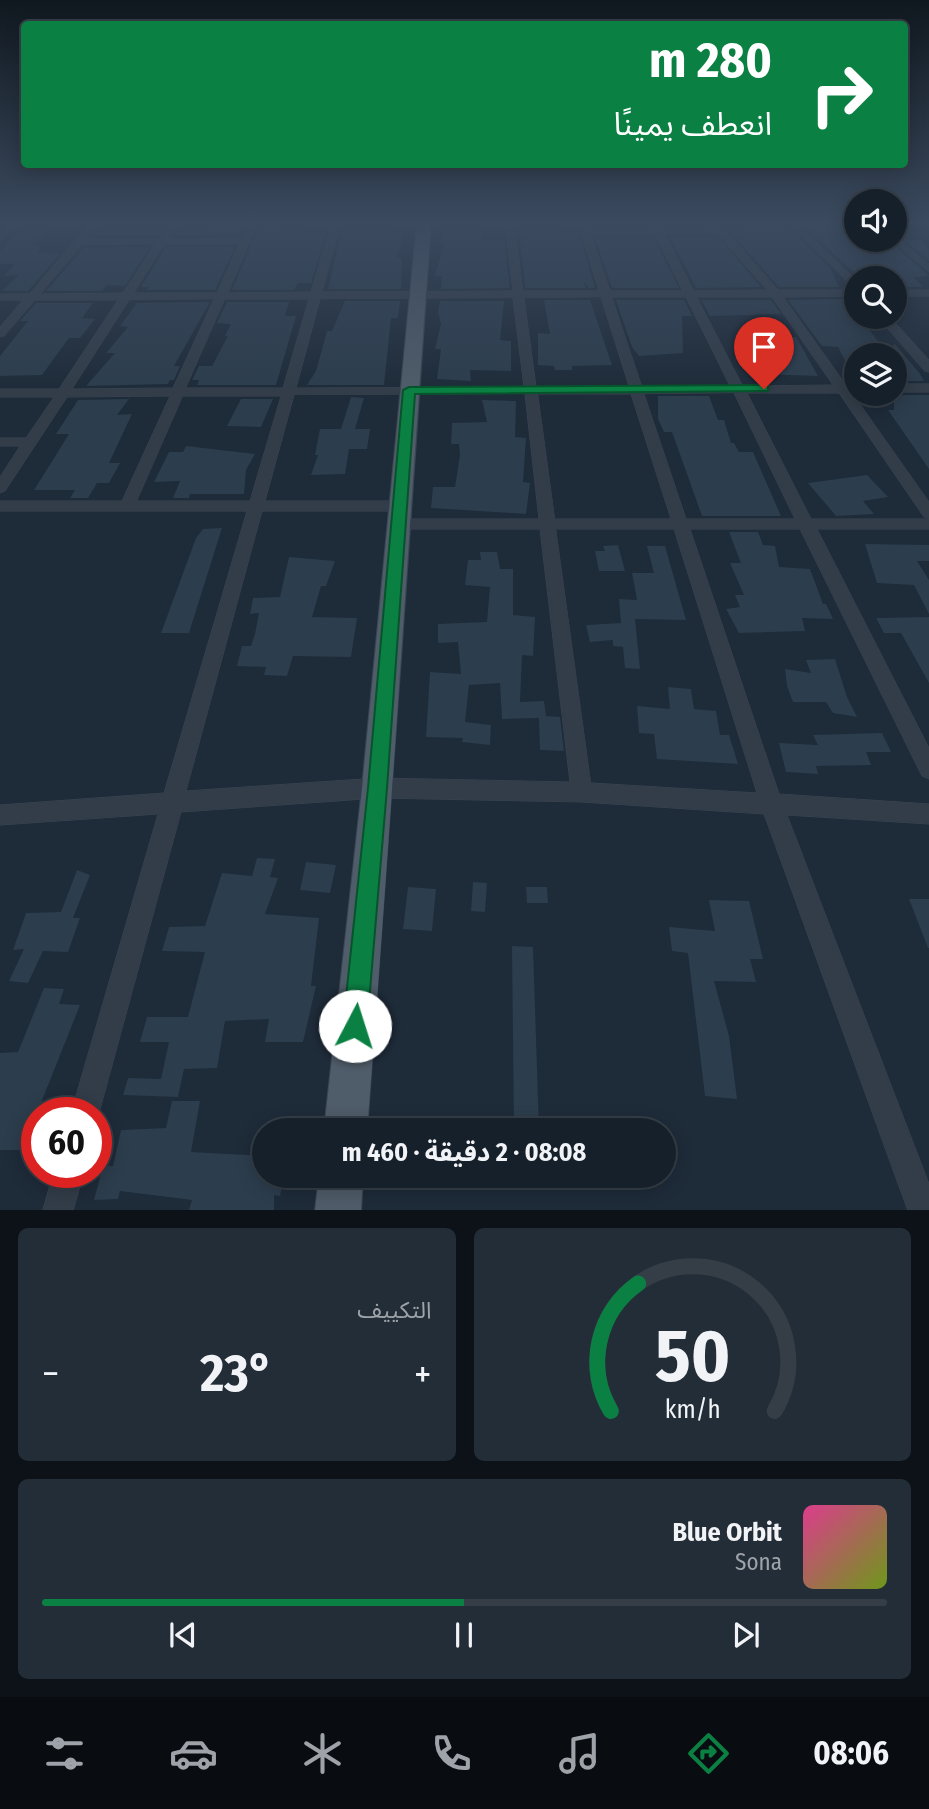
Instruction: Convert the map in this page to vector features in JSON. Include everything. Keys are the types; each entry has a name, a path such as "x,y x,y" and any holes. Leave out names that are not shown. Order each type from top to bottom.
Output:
{"main road":[{"path":"346,1118 378,788 398,515 420,278"},
{"path":"338,1210 340,1188"}],"street":[{"path":"0,334 48,278"},
{"path":"0,488 138,278"},
{"path":"127,506 229,278"},
{"path":"89,1097 320,278"},
{"path":"517,278 582,792"},
{"path":"600,278 771,803 924,1210"},
{"path":"682,278 929,769"},
{"path":"763,278 844,382"},
{"path":"0,297 844,293"},
{"path":"907,293 929,293"},
{"path":"895,329 929,368"},
{"path":"0,393 844,388"},
{"path":"907,388 929,388"},
{"path":"861,406 929,513"},
{"path":"0,442 30,442"},
{"path":"0,506 254,506 548,526 929,524"},
{"path":"2,820 171,801 378,788 582,792 929,814"},
{"path":"58,1210 64,1188"}],"building":[{"path":"15,278 39,278 28,291 2,291"},
{"path":"57,278 130,278 125,286 107,285 102,291 46,291"},
{"path":"146,278 220,278 215,290 146,290 149,287 141,287"},
{"path":"237,278 312,278 311,283 298,283 294,290 232,290"},
{"path":"330,278 401,278 401,289 328,289"},
{"path":"442,278 509,278 510,288 441,289"},
{"path":"524,278 592,278 595,288 589,288 583,281 586,288 525,288"},
{"path":"609,278 674,278 679,288 612,288"},
{"path":"691,278 754,278 761,287 696,288"},
{"path":"771,278 835,278 839,287 779,287"},
{"path":"907,278 915,278 923,287 907,287"},
{"path":"843,299 844,329 869,329 879,343 844,343 844,359 838,347 822,346 788,300"},
{"path":"544,300 590,300 612,365 572,366 572,370 555,370 554,366 538,365 538,333 550,334"},
{"path":"616,300 684,300 692,316 682,316 683,353 639,356 632,347"},
{"path":"701,300 771,300 781,314 710,316"},
{"path":"345,301 400,301 398,318 391,318 384,385 307,385 316,371 327,331 332,331"},
{"path":"440,301 504,301 500,340 511,341 511,371 470,370 471,381 437,379 441,349 435,349 441,324 438,312"},
{"path":"210,302 174,366 180,366 174,380 170,380 168,384 86,386 115,353 106,353 128,327 120,326 137,303"},
{"path":"227,302 289,302 285,316 296,316 276,385 197,385 199,380 192,380 199,366 212,366 228,336 225,336 231,324 217,323"},
{"path":"36,303 93,303 82,318 95,319 80,338 69,338 42,375 0,376 0,356 28,321 20,321"},
{"path":"796,337 818,376 760,374 739,341"},
{"path":"907,358 920,374 924,381 907,381"},
{"path":"907,395 929,395 929,469 888,410 894,410 894,406 907,406"},
{"path":"658,396 709,396 718,420 724,420 731,443 734,443 739,452 753,452 781,516 702,516 672,432 664,432 658,419"},
{"path":"351,397 364,398 355,429 370,429 367,449 349,449 345,474 311,475 318,455 315,455 320,429 341,429"},
{"path":"129,399 117,415 132,414 109,463 120,463 109,483 97,483 88,498 70,498 75,490 34,490 69,434 56,434 78,400"},
{"path":"241,399 273,399 261,427 227,426"},
{"path":"482,400 516,401 515,437 526,438 523,482 530,483 526,514 431,508 433,487 455,487 460,455 459,444 451,444 452,423 487,422"},
{"path":"186,446 255,454 246,470 244,494 190,494 189,498 173,498 180,481 154,482 169,452 183,452"},
{"path":"867,475 888,497 863,501 874,514 836,516 808,483"},
{"path":"222,528 189,633 161,633 196,538 203,529"},
{"path":"729,532 758,532 763,545 775,546 779,567 810,569 823,604 826,604 833,619 802,618 805,631 739,633 726,609 740,607 735,595 744,595 730,563 741,563"},
{"path":"865,544 929,545 929,561 917,561 929,580 929,614 914,585 877,583"},
{"path":"618,545 625,571 599,571 595,551 605,551 603,546"},
{"path":"647,546 665,546 686,620 635,619 640,669 625,668 623,647 613,646 613,640 590,642 586,625 621,623 619,599 637,600 632,573 654,573"},
{"path":"480,552 497,552 500,569 513,569 513,615 535,617 533,656 522,655 520,702 544,701 546,716 560,717 564,751 540,750 539,718 502,719 500,683 469,685 465,722 491,725 490,745 462,742 463,738 426,737 430,672 461,674 458,642 438,643 438,624 487,622 490,587 465,585 468,560 481,560"},
{"path":"289,557 335,561 326,586 321,586 312,617 357,618 351,657 293,656 287,676 264,675 266,667 237,666 242,646 251,646 255,634 259,613 250,614 253,598 280,597"},
{"path":"929,617 929,683 901,633 884,633 876,618"},
{"path":"835,659 847,697 857,717 833,713 826,702 793,702 785,669 811,673 806,660"},
{"path":"668,687 691,689 694,709 716,711 720,735 729,735 738,764 657,759 654,734 639,733 637,706 670,709"},
{"path":"882,733 891,752 866,752 871,765 816,766 818,774 786,772 779,743 818,745 813,735"},
{"path":"257,858 275,859 270,877 278,878 265,914 319,918 311,986 316,986 303,1042 265,1042 269,1019 225,1021 217,1068 184,1069 178,1097 123,1095 128,1078 161,1079 169,1042 140,1042 147,1017 188,1017 205,952 162,951 169,927 205,926 222,873 252,876"},
{"path":"306,862 336,865 330,893 300,890"},
{"path":"77,870 90,875 73,918 80,918 68,952 43,951 28,983 9,981 24,949 13,950 26,913 61,912"},
{"path":"473,882 487,883 485,912 471,911"},
{"path":"408,887 436,889 432,931 403,929"},
{"path":"526,887 547,887 548,903 527,903"},
{"path":"909,899 929,899 929,948 928,948"},
{"path":"709,900 749,901 763,959 750,959 756,982 714,981 729,1036 737,1099 705,1096 688,953 672,951 669,927 715,931"},
{"path":"512,946 533,947 539,1118 514,1118"},
{"path":"44,988 64,989 59,1004 80,1005 43,1097 21,1097 21,1150 0,1150 0,1053 18,1052"},
{"path":"172,1101 200,1101 191,1152 252,1155 252,1188 282,1188 280,1196 274,1195 274,1210 189,1210 192,1200 120,1191 118,1199 94,1200 97,1188 112,1188 112,1166 121,1130 166,1128"}],"route":[{"path":"355,1026 378,788 409,390 764,389"}]}
